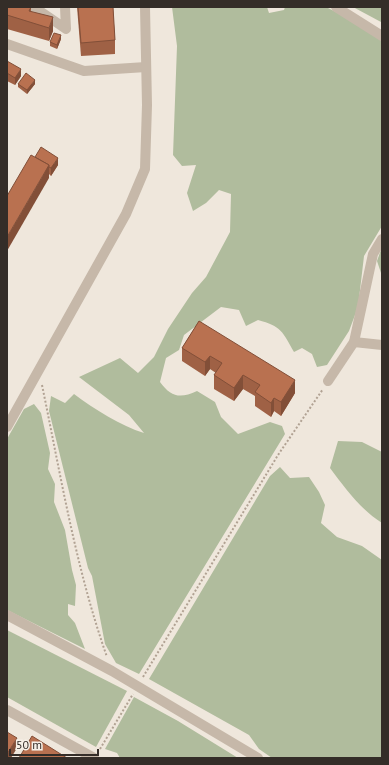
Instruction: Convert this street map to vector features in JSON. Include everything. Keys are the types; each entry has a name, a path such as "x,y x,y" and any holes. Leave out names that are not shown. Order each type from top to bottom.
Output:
{"street":[{"path":"34,7 66,29 65,7"},
{"path":"7,426 126,214 145,169 145,7"},
{"path":"336,7 382,36"},
{"path":"7,44 84,71 146,67"},
{"path":"328,381 354,342 373,254 382,239"},
{"path":"354,342 382,345"},
{"path":"7,615 112,672 258,758"},
{"path":"7,710 96,755"}],"path":[{"path":"39,370 78,563 93,617 112,672"},
{"path":"96,755 278,455 328,381"}],"green space":[{"path":"172,7 267,7 269,13 284,10 285,7 326,7 382,35 382,226 364,256 358,307 349,331 327,365 317,367 312,354 302,348 294,352 287,339 277,327 258,320 246,326 239,310 221,307 184,335 179,350 166,358 160,382 172,394 181,396 197,391 215,402 221,417 238,434 270,422 282,426 285,434 139,674 116,663 105,644 92,576 88,568 49,411 51,396 65,403 74,394 108,416 126,426 144,433 129,415 79,377 120,358 138,373 154,357 168,329 192,293 206,277 230,232 231,194 219,190 206,203 193,211 187,193 196,165 182,166 173,155 177,46"},
{"path":"353,7 382,7 382,22 381,22"},
{"path":"382,247 382,276 377,261"},
{"path":"34,404 41,413 50,453 48,469 55,484 54,502 65,530 76,585 75,606 68,604 68,615 75,623 85,649 7,610 7,439 24,409"},
{"path":"338,441 362,442 382,452 382,523 360,505 330,468"},
{"path":"280,467 290,478 309,477 319,492 325,505 321,523 337,537 362,546 382,560 382,758 272,758 259,749 249,735 149,679 270,476"},
{"path":"7,630 127,691 96,747 7,697"},
{"path":"134,697 178,721 238,758 120,758 117,753 105,749"}],"building":[{"path":"7,7 31,7 29,11 53,17 49,28 7,15"},
{"path":"78,7 113,7 115,40 81,43"},
{"path":"54,33 61,35 57,45 50,42"},
{"path":"7,61 21,69 15,78 7,73"},
{"path":"26,73 35,80 27,90 18,84"},
{"path":"41,147 58,158 51,168 49,165 35,157"},
{"path":"31,155 49,165 7,237 7,196"},
{"path":"199,321 295,380 281,402 274,398 271,403 255,392 260,385 243,375 234,388 214,375 222,363 210,356 205,362 182,348"},
{"path":"7,732 17,738 7,754"},
{"path":"32,736 67,758 19,758"}]}
